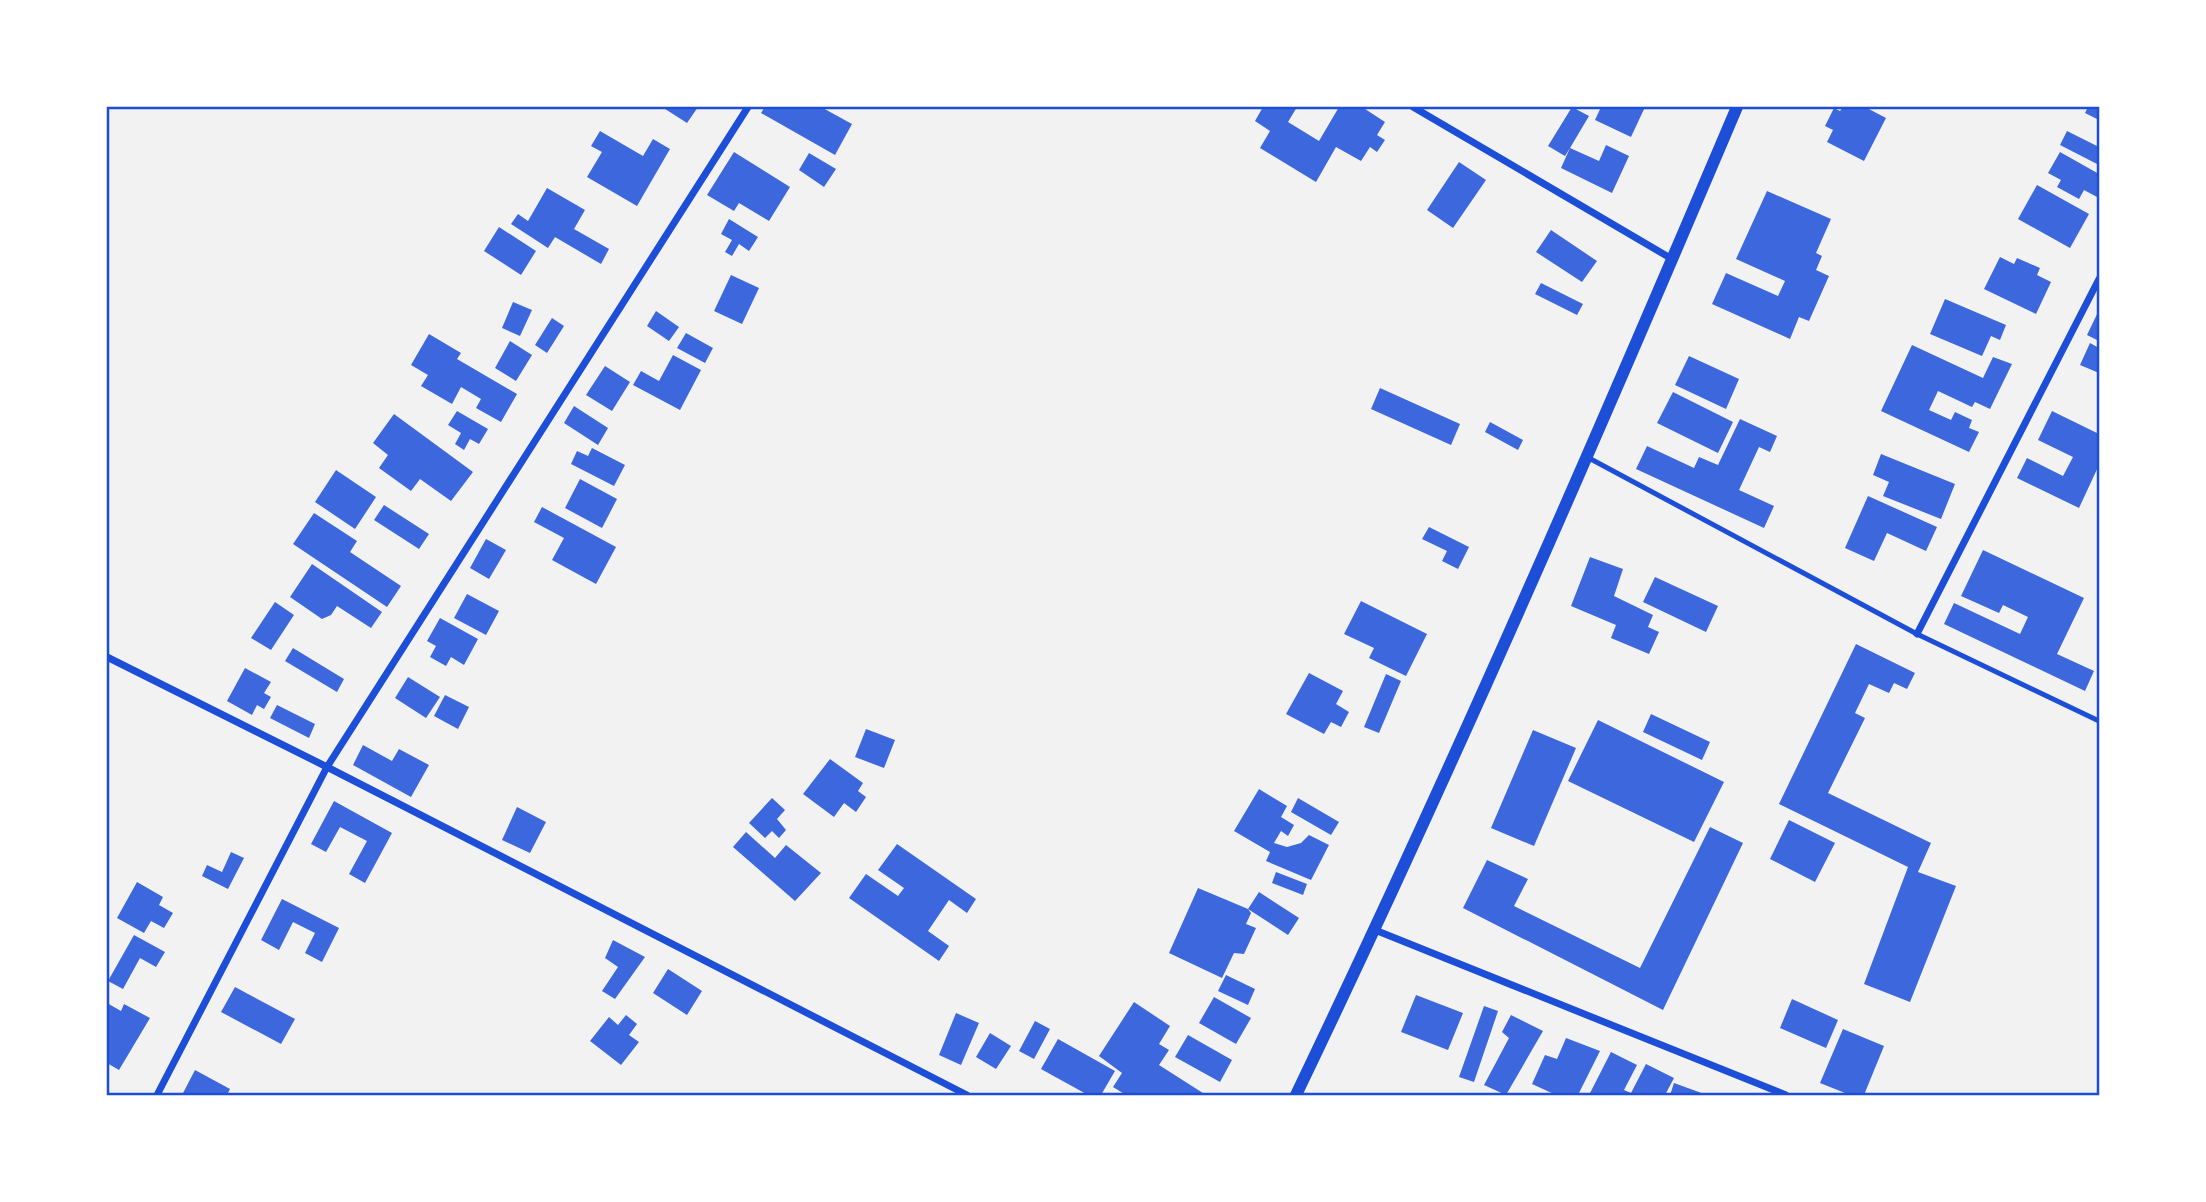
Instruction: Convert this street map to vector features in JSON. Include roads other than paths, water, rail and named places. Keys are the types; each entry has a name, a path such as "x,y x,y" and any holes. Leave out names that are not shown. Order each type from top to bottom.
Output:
{"street":[{"path":"157,1095 327,767 748,107"},
{"path":"1413,107 1672,260"},
{"path":"1296,1095 1375,930 1587,457 1737,107"},
{"path":"1917,634 2099,279"},
{"path":"107,657 967,1095"},
{"path":"1375,930 1786,1095"}],"lane":[{"path":"1587,457 1917,634 2099,721"}]}
